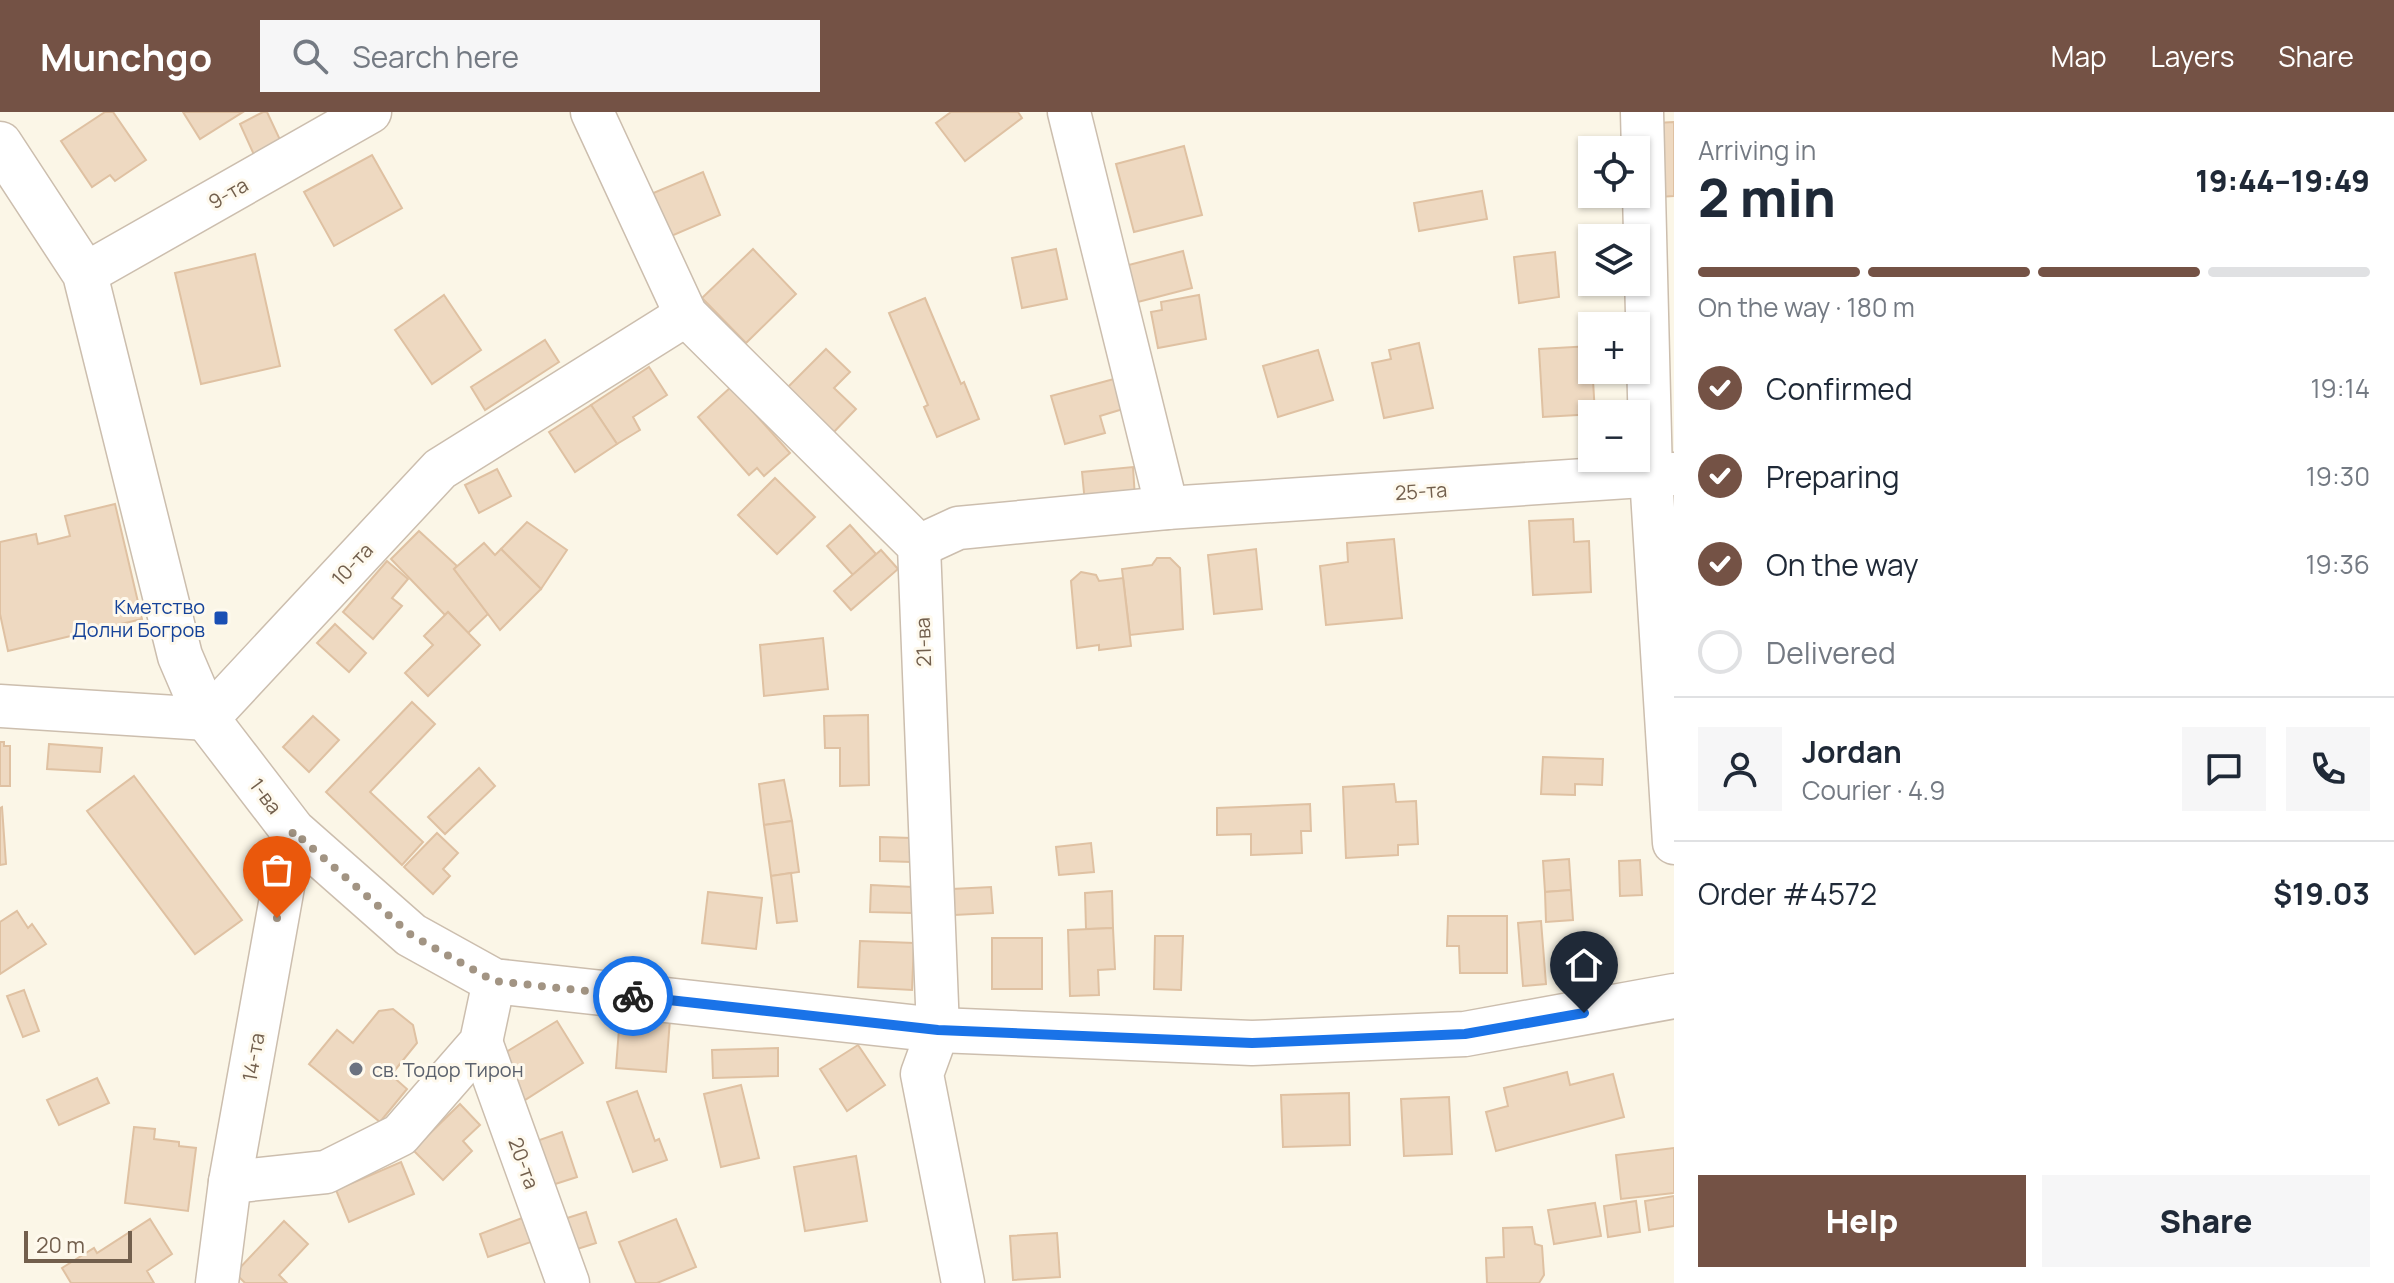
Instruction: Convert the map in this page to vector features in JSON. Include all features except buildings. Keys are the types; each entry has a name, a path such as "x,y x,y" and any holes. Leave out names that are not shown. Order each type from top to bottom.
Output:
{"street":[{"name":"9-та","path":"85,274 370,112"},
{"path":"592,112 686,315 919,546"},
{"path":"1069,112 1167,508"},
{"path":"1642,112 1662,475 1674,843"},
{"name":"1-ва","path":"0,144 85,274 180,656 207,719 293,831 411,935 494,981 938,1030 1252,1043 1465,1034 1674,996"},
{"name":"10-та","path":"207,719 440,469 686,315"},
{"name":"25-та","path":"919,546 958,528 1167,508 1662,475"},
{"name":"21-ва","path":"919,546 938,1030 922,1074 963,1283"},
{"path":"0,706 207,719"},
{"name":"14-та","path":"217,1283 230,1182 293,831"},
{"path":"230,1182 326,1172 400,1135 481,1042 494,981"},
{"name":"20-та","path":"481,1042 568,1283"}],"way so far":[{"path":"277,918 293,831 411,935 494,981 633,996"}],"place":[{"name":"Кметство Долни Богров","path":"221,618"},
{"name":"св. Тодор Тирон","path":"356,1069"}],"route":[{"path":"633,996 938,1030 1252,1043 1465,1034 1584,1013"}]}
